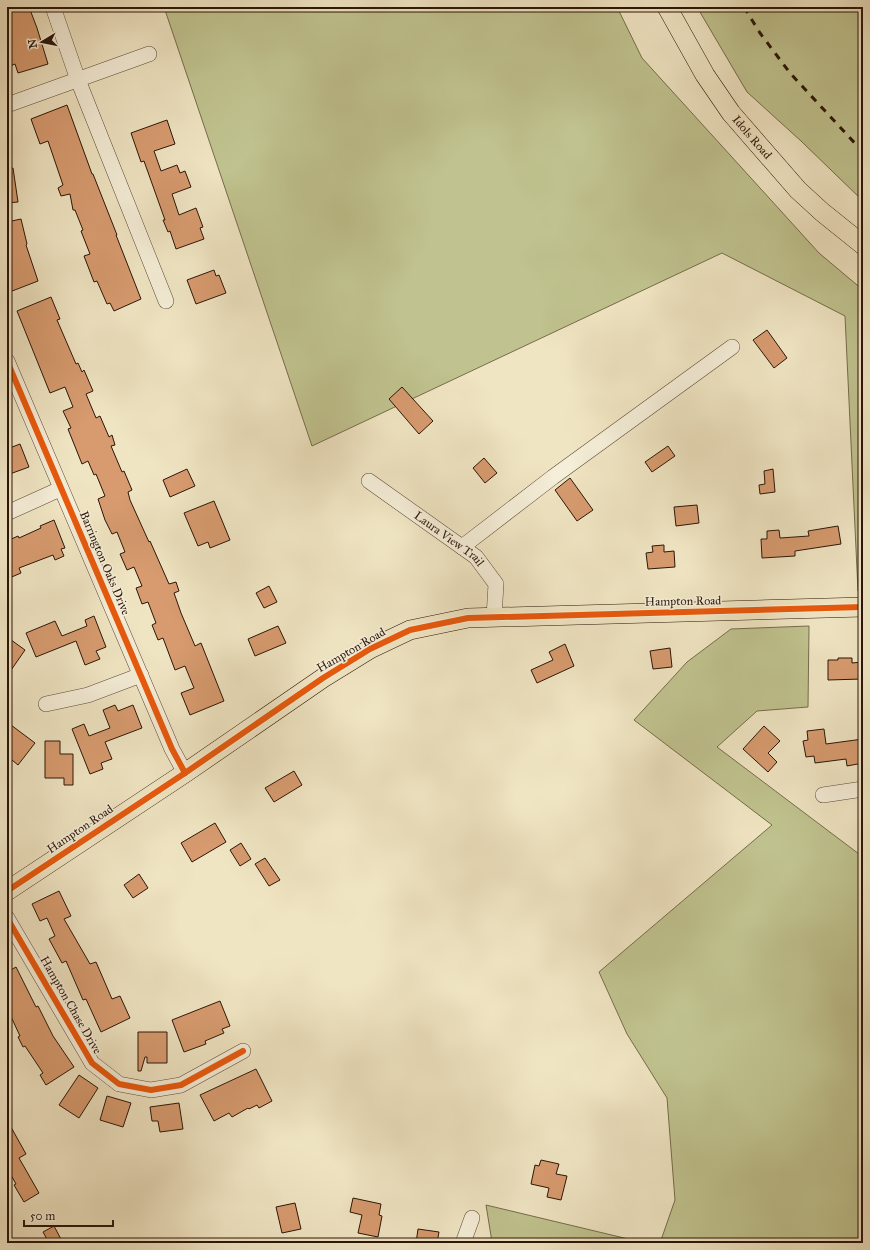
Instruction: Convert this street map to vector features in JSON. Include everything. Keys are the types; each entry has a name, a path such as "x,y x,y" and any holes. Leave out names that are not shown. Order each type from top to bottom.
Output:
{"main road":[{"name":"Idols Road","path":"667,7 705,75 731,113 798,190 863,246"},
{"name":"Hampton Road","path":"7,891 185,773 323,678 370,649 410,630 468,618 863,607"}],"street":[{"path":"53,7 78,80 166,301"},
{"path":"7,104 149,54"},
{"path":"462,547 553,477 732,347"},
{"name":"Barrington Oaks Drive","path":"7,361 60,489 172,749 185,773"},
{"name":"Laura View Trail","path":"369,482 476,557 496,584 494,617"},
{"path":"7,513 60,489"},
{"path":"46,704 88,695 141,675"},
{"path":"824,795 863,789"},
{"name":"Hampton Chase Drive","path":"7,918 92,1063 119,1084 151,1090 180,1085 243,1050"},
{"path":"463,1243 472,1218"}],"green space":[{"path":"164,7 617,7 642,58 819,253 863,290 863,591 858,591 845,316 722,253 312,446"},
{"path":"697,7 863,7 863,201 801,141 747,92"},
{"path":"809,626 808,707 757,711 717,747 863,857 863,1243 660,1243 675,1200 667,1098 627,1034 599,972 772,825 634,720 687,662 731,629"},
{"path":"486,1205 645,1243 494,1243 492,1242"}],"building":[{"path":"18,7 29,7 48,64 18,73 15,64 10,66 7,56 7,49 10,48 7,39 7,12"},
{"path":"67,105 92,174 141,299 114,311 110,303 107,304 97,281 94,282 84,256 90,254 81,231 83,230 75,210 73,210 70,194 61,196 58,188 63,185 48,141 40,144 31,119"},
{"path":"167,120 175,144 154,151 161,171 177,165 180,173 185,171 191,187 172,194 179,215 196,208 203,227 200,228 204,239 176,249 170,231 168,232 163,220 165,220 144,161 141,162 131,133"},
{"path":"13,168 18,202 7,203 7,169"},
{"path":"21,219 26,245 38,281 7,293 7,222"},
{"path":"214,270 216,276 219,275 226,293 196,304 187,280"},
{"path":"51,297 60,319 57,320 76,364 78,363 82,372 84,370 93,391 86,394 96,418 100,416 109,437 112,435 115,445 111,446 122,472 124,471 132,490 128,492 130,500 169,584 176,582 179,591 174,593 181,613 195,646 201,643 224,701 190,715 181,693 194,688 185,666 175,670 163,638 158,640 152,625 156,623 148,602 142,604 136,588 142,586 134,567 127,570 120,554 125,552 117,532 112,534 105,520 98,499 105,496 96,474 94,475 88,461 82,464 68,429 71,428 63,411 73,407 65,387 50,393 17,311"},
{"path":"767,330 787,358 774,368 753,340"},
{"path":"402,387 433,421 419,434 389,399"},
{"path":"20,444 29,467 7,475 7,449"},
{"path":"668,446 675,456 652,472 645,462"},
{"path":"484,458 497,473 485,483 473,468"},
{"path":"187,469 195,486 170,497 163,480"},
{"path":"773,469 775,492 760,494 759,485 765,484 764,471"},
{"path":"570,478 593,510 577,521 555,490"},
{"path":"214,501 230,540 210,548 208,542 198,546 184,513"},
{"path":"697,505 699,523 676,526 674,507"},
{"path":"54,520 65,548 61,549 64,556 55,560 53,555 19,568 21,573 7,579 7,541 18,536 19,538"},
{"path":"838,526 841,544 795,551 795,556 762,558 761,539 767,539 767,531 779,530 780,538 809,536 808,531"},
{"path":"664,545 664,552 674,551 675,567 648,569 646,553 653,552 652,546"},
{"path":"269,586 277,602 264,608 256,593"},
{"path":"94,616 106,647 96,651 100,659 85,665 76,641 36,657 26,633 55,621 62,636 87,626 85,620"},
{"path":"278,626 286,643 255,656 248,639"},
{"path":"7,637 25,650 7,676"},
{"path":"565,644 574,666 537,683 531,670 553,660 549,652"},
{"path":"670,648 672,667 653,669 650,651"},
{"path":"838,658 852,658 852,663 862,662 862,679 828,680 828,660 838,660"},
{"path":"115,705 118,711 133,705 142,728 105,742 112,759 101,763 103,769 90,774 72,729 84,724 89,736 110,728 103,710"},
{"path":"7,722 35,743 18,765 7,756"},
{"path":"764,726 780,741 768,753 777,762 768,772 743,749"},
{"path":"824,729 826,744 863,739 863,763 847,766 846,759 815,763 814,756 806,757 803,741 808,740 807,731"},
{"path":"45,741 60,741 60,754 73,754 73,785 64,785 64,778 45,778"},
{"path":"294,771 302,785 274,802 265,788"},
{"path":"215,823 226,842 192,862 181,843"},
{"path":"241,843 251,859 240,866 230,850"},
{"path":"265,858 280,880 269,886 255,864"},
{"path":"139,874 148,888 133,898 124,885"},
{"path":"59,891 71,916 64,919 90,964 96,962 112,999 120,996 130,1018 101,1032 86,999 83,1000 66,961 62,963 49,939 55,936 47,918 40,921 32,904"},
{"path":"16,967 36,1007 38,1006 53,1036 74,1067 46,1085 40,1075 43,1073 25,1046 23,1047 18,1037 20,1036 7,1008 7,972"},
{"path":"220,1001 230,1026 222,1029 224,1033 205,1041 206,1044 184,1052 172,1020"},
{"path":"138,1032 167,1032 167,1063 147,1063 147,1057 145,1057 141,1071 138,1071"},
{"path":"256,1069 272,1101 259,1108 257,1105 249,1109 248,1108 232,1117 229,1113 214,1121 200,1095"},
{"path":"79,1075 98,1088 79,1118 59,1105"},
{"path":"107,1096 131,1103 123,1127 100,1120"},
{"path":"179,1103 183,1129 160,1132 158,1121 152,1121 150,1107"},
{"path":"7,1120 26,1154 19,1158 39,1193 24,1202 14,1185 16,1184 7,1168"},
{"path":"541,1160 559,1164 556,1174 567,1176 561,1200 547,1197 549,1188 531,1184 535,1165 539,1166"},
{"path":"353,1198 381,1204 379,1215 382,1216 378,1237 358,1233 362,1215 350,1212"},
{"path":"295,1203 301,1229 282,1233 276,1207"},
{"path":"54,1226 63,1243 49,1243 43,1232"},
{"path":"418,1229 439,1232 437,1243 416,1243"}],"railway":[{"path":"744,7 760,33 790,73 863,152"}],"cycle path":[{"path":"7,361 172,749 185,773"},
{"path":"7,891 185,773 323,678 370,649 410,630 468,618 863,607"},
{"path":"7,918 92,1063 119,1084 151,1090 181,1085 243,1051"}]}
